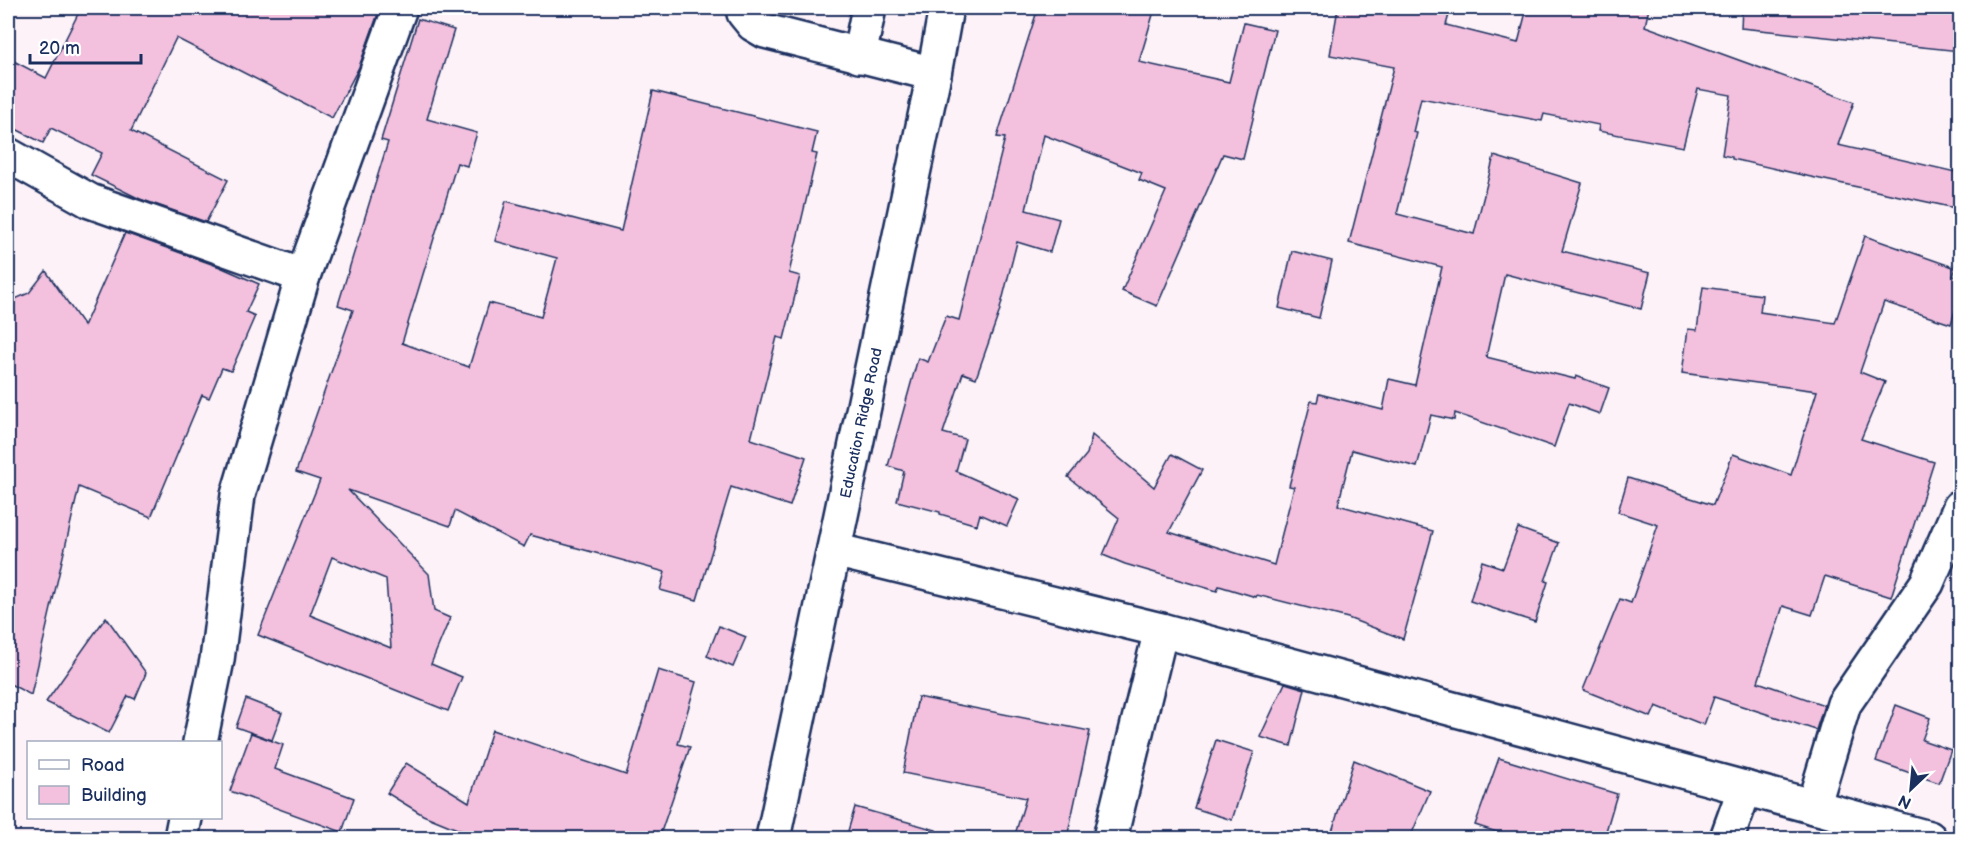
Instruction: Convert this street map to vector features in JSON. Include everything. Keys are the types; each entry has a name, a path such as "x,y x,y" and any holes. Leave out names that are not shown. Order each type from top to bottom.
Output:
{"street":[{"path":"200,741 217,660 238,495 303,276 400,8"},
{"path":"745,8 744,12 753,24 765,31 934,74"},
{"path":"859,56 869,8"},
{"name":"Education Ridge Road","path":"773,838 946,8"},
{"path":"8,155 90,201 303,276"},
{"path":"1813,807 1844,704 1927,583 1960,507"},
{"path":"834,550 1161,630 1929,838"},
{"path":"1110,838 1161,630"},
{"path":"1727,838 1745,788"},
{"path":"181,838 185,819"}],"building":[{"path":"81,8 380,8 359,67 332,118 176,38 131,131 228,180 206,222 140,199 91,175 102,153 51,128 43,143 8,125 8,58 46,78"},
{"path":"1038,8 1155,8 1139,62 1229,82 1244,23 1275,30 1243,159 1223,154 1157,306 1122,291 1166,191 1139,180 1142,173 1044,135 1026,210 1059,219 1050,252 1017,242 999,313 976,378 963,373 943,433 965,439 956,471 1019,499 1007,526 980,514 977,525 940,514 940,512 897,501 904,471 888,466 918,358 928,362 946,316 959,320 1005,138 997,137"},
{"path":"1338,8 1451,8 1446,25 1518,43 1527,8 1649,8 1645,26 1854,102 1838,145 1960,173 1960,209 1722,155 1731,95 1698,89 1683,147 1598,131 1599,125 1544,114 1542,121 1421,98 1413,132 1417,133 1397,214 1474,234 1494,156 1582,183 1562,251 1650,273 1641,309 1505,274 1486,357 1575,379 1576,376 1609,388 1600,414 1569,403 1554,447 1455,413 1454,420 1431,415 1417,467 1352,450 1338,505 1433,531 1403,639 1348,618 1219,586 1217,591 1125,564 1103,555 1119,518 1068,477 1087,454 1092,435 1154,487 1172,454 1202,470 1169,532 1274,565 1294,487 1289,486 1311,401 1317,402 1319,394 1383,410 1389,379 1415,385 1442,267 1349,243 1394,67 1330,55"},
{"path":"1742,8 1960,8 1960,51 1741,28"},
{"path":"418,19 454,30 427,119 477,133 467,166 457,163 402,343 469,367 489,303 541,317 557,258 495,241 506,201 621,231 653,91 817,132 812,153 817,154 789,273 800,276 784,339 777,337 751,439 806,457 790,506 731,487 697,600 660,590 665,572 530,535 524,547 455,511 450,526 348,490 429,574 434,611 450,618 431,664 462,677 448,711 258,635 320,480 296,472 353,310 338,305 388,142 381,140","holes":["332,557 386,579 391,648 310,615"]},
{"path":"125,233 220,267 259,284 246,312 255,316 231,371 222,368 209,398 202,395 151,517 79,487 31,695 8,683 10,306 15,299 29,293 46,271 84,326"},
{"path":"1865,236 1956,268 1953,276 1960,278 1960,313 1955,311 1951,324 1884,302 1860,372 1885,382 1861,439 1934,462 1891,597 1825,576 1812,615 1783,606 1758,682 1824,705 1816,730 1714,697 1704,725 1656,706 1651,717 1583,690 1620,599 1631,603 1658,525 1618,512 1628,478 1713,505 1733,454 1791,475 1817,391 1682,373 1688,329 1697,330 1703,287 1762,295 1760,312 1835,323"},
{"path":"1292,251 1332,261 1319,318 1279,308"},
{"path":"1518,528 1559,543 1545,581 1548,582 1535,622 1470,601 1482,561 1503,568"},
{"path":"106,617 146,673 135,699 128,696 109,733 46,702"},
{"path":"719,626 746,637 733,667 707,656"},
{"path":"658,670 696,682 678,744 690,747 659,838 479,838 423,815 387,793 406,763 469,802 492,730 626,775"},
{"path":"1285,683 1305,689 1291,746 1260,737"},
{"path":"918,697 1090,731 1067,838 1014,838 1026,798 903,773"},
{"path":"246,699 282,713 272,740 236,727"},
{"path":"1896,705 1930,718 1922,740 1951,750 1939,783 1876,761"},
{"path":"251,733 283,745 275,769 354,798 342,832 230,791"},
{"path":"1216,740 1254,752 1232,820 1194,808"},
{"path":"1499,758 1617,794 1604,838 1515,838 1475,825"},
{"path":"1354,760 1430,791 1410,838 1330,838"},
{"path":"855,807 936,830 935,838 846,838"}]}
